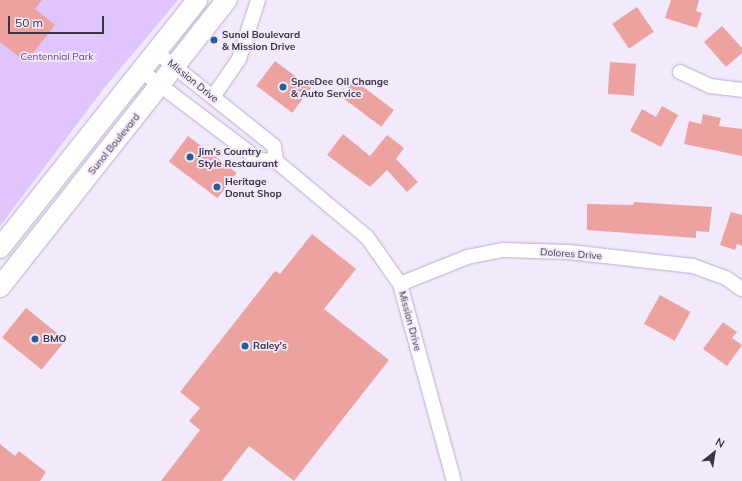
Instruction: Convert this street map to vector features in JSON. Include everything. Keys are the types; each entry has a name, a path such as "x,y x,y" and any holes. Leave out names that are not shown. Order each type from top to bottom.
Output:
{"main road":[{"path":"0,248 197,0"},
{"name":"Sunol Boulevard","path":"0,287 227,0"}],"street":[{"path":"213,97 238,60 258,0"},
{"name":"Mission Drive","path":"155,51 274,146 276,161"},
{"name":"Mission Drive","path":"140,70 260,160 276,161 367,237 400,284 454,481"},
{"path":"680,72 710,86 742,90"},
{"name":"Dolores Drive","path":"400,284 467,257 503,250 570,252 693,266 726,278 742,289"}],"green space":[{"name":"Centennial Park","path":"0,0 178,0 105,87 0,226"}],"building":[{"path":"0,0 42,0 35,9 55,25 26,62 0,42"},
{"path":"671,0 699,0 696,11 702,13 697,28 665,18"},
{"path":"637,7 654,32 629,49 612,24"},
{"path":"722,26 742,48 742,53 726,67 704,42"},
{"name":"SpeeDee Oil Change & Auto Service","path":"275,61 311,88 292,113 256,86"},
{"path":"610,62 636,64 634,96 608,94"},
{"path":"354,80 394,110 381,127 341,97"},
{"path":"662,106 678,115 661,147 630,131 642,109 656,117"},
{"path":"703,114 721,118 719,126 742,129 742,156 684,144 689,121 701,124"},
{"path":"343,134 370,156 387,135 404,148 396,159 418,182 407,192 387,170 370,187 327,155"},
{"path":"188,136 237,173 217,198 169,162"},
{"path":"634,202 712,207 709,232 696,231 696,238 587,230 587,204 633,205"},
{"path":"731,212 742,215 742,246 737,244 735,250 720,245"},
{"path":"312,234 356,269 324,309 389,360 294,481 249,446 222,481 161,481 200,430 189,421 200,408 180,392 275,271 280,274"},
{"path":"660,295 691,312 675,341 644,324"},
{"name":"BMO","path":"26,308 66,340 42,370 2,338"},
{"path":"723,322 737,332 732,338 742,345 727,366 703,349"},
{"path":"0,444 15,456 19,451 46,472 40,481 0,481"}],"place":[{"name":"Sunol Boulevard & Mission Drive","path":"214,40"},
{"name":"SpeeDee Oil Change & Auto Service","path":"283,87"},
{"name":"Jim's Country Style Restaurant","path":"190,157"},
{"name":"Heritage Donut Shop","path":"217,187"},
{"name":"BMO","path":"35,339"},
{"name":"Raley's","path":"245,346"}]}
